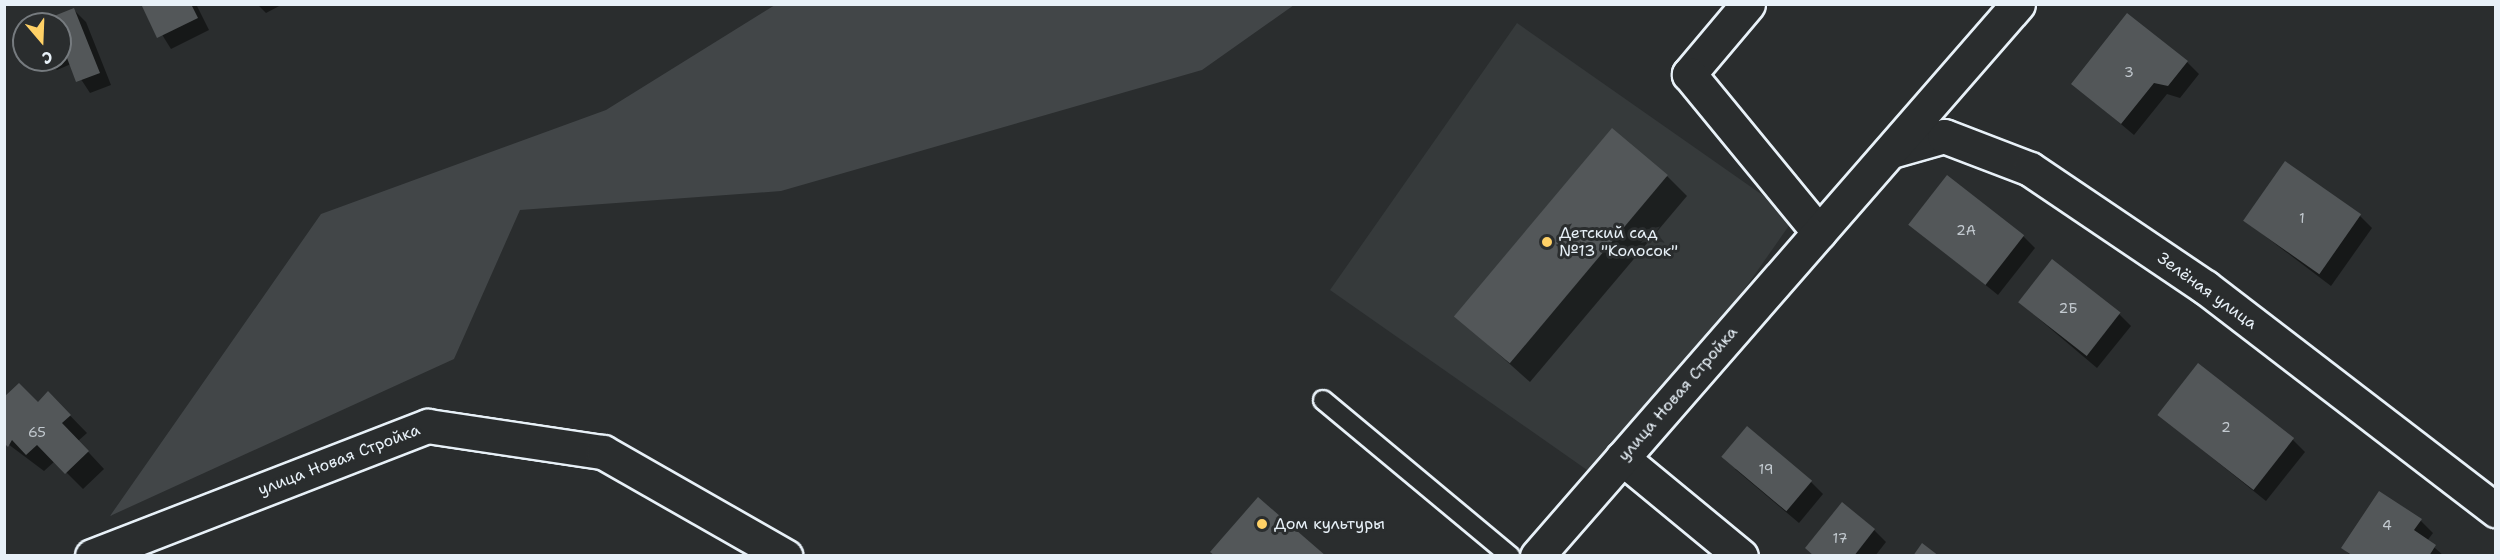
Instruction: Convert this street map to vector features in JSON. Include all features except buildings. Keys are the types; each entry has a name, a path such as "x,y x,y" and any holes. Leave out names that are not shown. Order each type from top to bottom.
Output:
{"street":[{"path":"1748,4 1689,74 1819,232"},
{"name":"улица Новая Стройка","path":"1537,555 2018,4"},
{"name":"Зелёная улица","path":"1891,151 1944,136 2030,169 2205,287 2496,510"},
{"name":"улица Новая Стройка","path":"92,555 428,426 603,452 785,555"},
{"path":"1622,458 1741,555"}],"lane":[{"path":"1323,400 1510,555"}],"shaded area":[{"path":"775,5 1294,5 1202,70 781,191 520,210 454,359 110,516 321,214 606,110"},
{"name":"Детский сад №13 \"Колосок\"","path":"1517,23 1795,217 1608,484 1330,290"}],"place":[{"name":"Детский сад №13 \"Колосок\"","path":"1547,242"},
{"name":"Дом культуры","path":"1262,524"}]}
